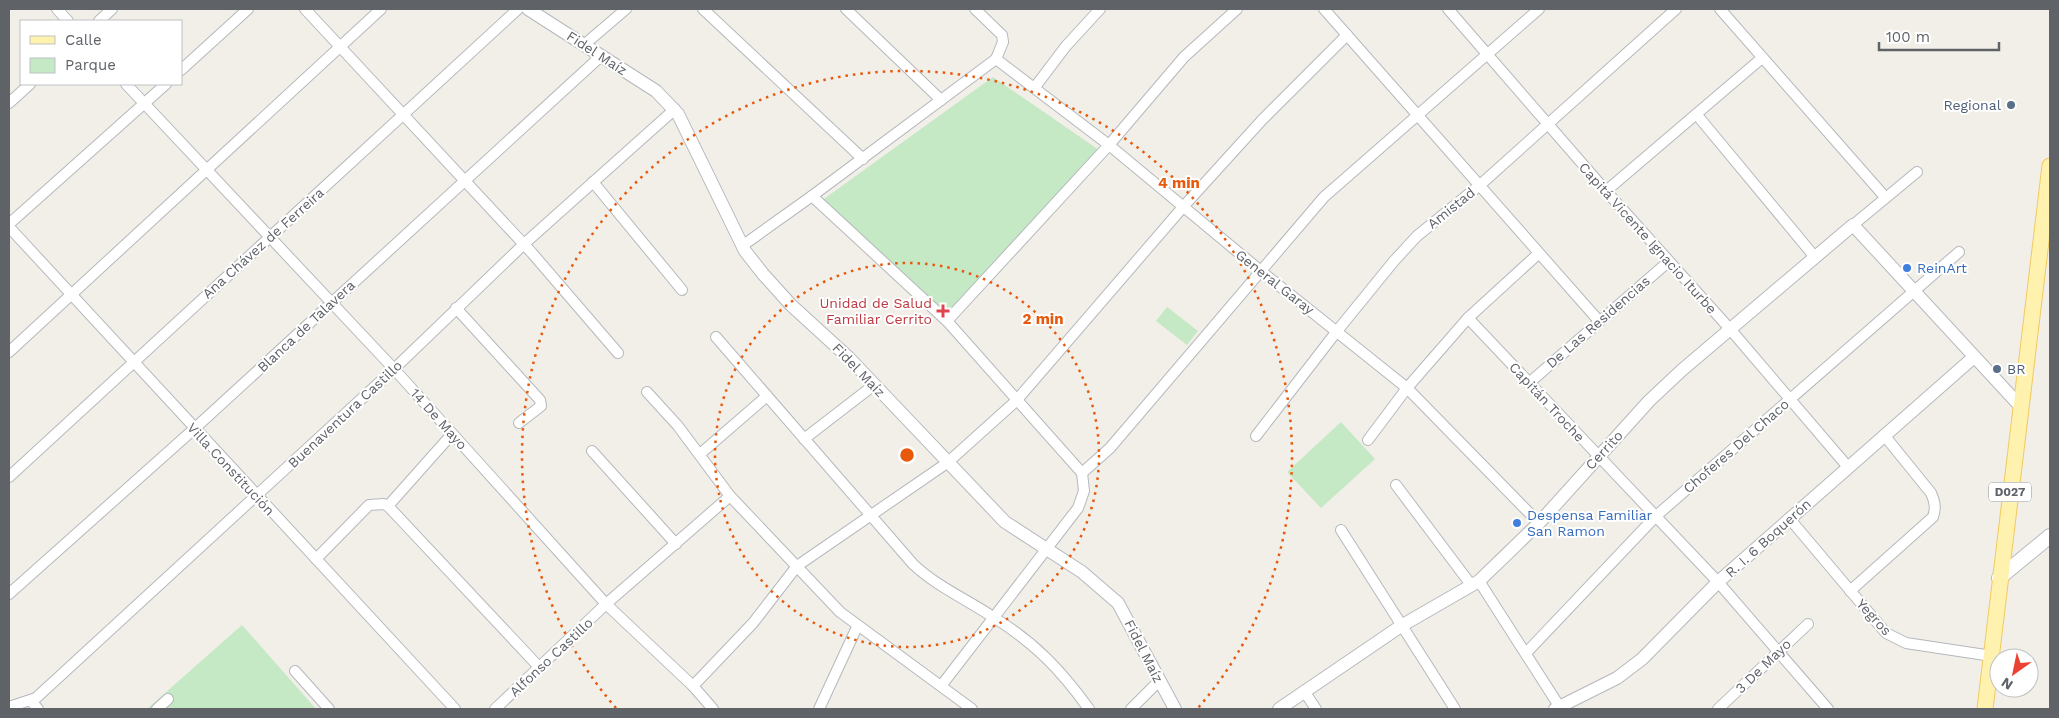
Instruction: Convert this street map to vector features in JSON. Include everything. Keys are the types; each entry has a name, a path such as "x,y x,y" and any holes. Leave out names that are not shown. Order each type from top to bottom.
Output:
{"main road":[{"name":"D027","path":"1993,648 1999,578 2050,166"},
{"path":"1999,578 2050,536"},
{"name":"D027","path":"1985,709 1989,679"}],"street":[{"path":"57,9 67,20"},
{"path":"100,20 112,9"},
{"path":"182,69 248,9"},
{"path":"305,9 524,244 618,353"},
{"path":"9,352 381,9"},
{"name":"Ana Chávez de Ferreira","path":"9,477 270,236 404,116 518,9"},
{"name":"Fidel Maíz","path":"528,9 656,91 675,109 742,246 774,287 874,385 1005,522 1082,572 1118,603 1175,709"},
{"path":"585,44 626,9"},
{"path":"702,9 863,158"},
{"path":"846,9 941,100"},
{"path":"742,246 996,60 1003,42 1002,35 975,9"},
{"path":"1035,87 1066,46 1100,9"},
{"path":"946,321 1109,145 1184,57 1237,9"},
{"path":"1324,9 1418,113 1538,254 1599,321"},
{"name":"Capitá Vicente Ignacio Iturbe","path":"1448,9 1668,262 1730,329 1848,467"},
{"path":"1082,473 1110,448 1324,197 1539,9"},
{"name":"Amistad","path":"1256,436 1336,330 1394,260 1417,236 1480,185 1546,123 1676,9"},
{"path":"1720,9 1885,197"},
{"path":"693,686 753,623 797,566 947,463 1016,401 1183,207 1262,120 1347,35"},
{"name":"Blanca de Talavera","path":"9,594 194,429 601,56"},
{"path":"1606,191 1762,58"},
{"name":"General Garay","path":"996,60 1035,87 1109,145 1262,272 1407,388 1538,523"},
{"path":"11,97 29,85"},
{"name":"14 De Mayo","path":"127,85 394,369 606,604 693,686 713,709"},
{"path":"9,226 165,85"},
{"name":"Buenaventura Castillo","path":"9,707 34,705 394,369 524,244 675,109"},
{"path":"1696,115 1814,256"},
{"name":"Cerrito","path":"1280,709 1304,690 1401,626 1476,584 1538,523 1649,401 1814,256 1917,172"},
{"path":"593,182 682,290"},
{"path":"812,196 946,321 1082,473 1084,491 1078,508 1046,547 942,686"},
{"path":"1853,225 2021,407"},
{"name":"Villa Constitución","path":"9,226 194,429 455,709"},
{"name":"Choferes Del Chaco","path":"1526,653 1656,516 1959,252"},
{"path":"1368,440 1407,388 1468,318 1538,254"},
{"name":"De Las Residencias","path":"1529,383 1668,262"},
{"path":"456,308 540,400 541,406 518,423"},
{"name":"Capitán Troche","path":"1468,318 1718,582 1779,650 1828,709"},
{"path":"716,337 923,574 994,617 1041,651 1068,681 1089,709"},
{"name":"R. I. 6 Boquerón","path":"1558,708 1617,678 1631,668 1718,582 1974,356"},
{"path":"804,439 874,385"},
{"path":"647,392 700,454 730,496 840,612 857,627 972,709"},
{"path":"700,454 767,396"},
{"path":"388,506 452,434"},
{"path":"1850,591 1933,518 1935,511 1935,502 1931,492 1884,435"},
{"path":"592,451 676,544"},
{"path":"1396,486 1476,584 1526,653 1558,708"},
{"name":"Alfonso Castillo","path":"495,709 606,604 730,496"},
{"path":"316,559 369,505 384,504 388,506 540,668"},
{"name":"Yegros","path":"1789,518 1886,633 1896,640 1989,656"},
{"path":"1341,530 1455,709"},
{"name":"3 De Mayo","path":"1720,709 1808,624"},
{"path":"819,709 857,627"},
{"path":"295,671 329,709"},
{"path":"1131,709 1159,681"},
{"path":"1304,690 1316,709"},
{"path":"157,709 168,699"}],"green space":[{"path":"993,77 1099,150 946,317 821,201"},
{"path":"1167,307 1198,331 1187,345 1156,321"},
{"path":"1341,422 1375,459 1321,508 1287,472"},
{"path":"242,625 316,709 147,709"}],"place":[{"name":"Regional","path":"2011,105"},
{"name":"ReinArt","path":"1907,268"},
{"name":"Unidad de Salud Familiar Cerrito","path":"943,311"},
{"name":"BR","path":"1997,369"},
{"name":"Despensa Familiar San Ramon","path":"1517,523"}]}
